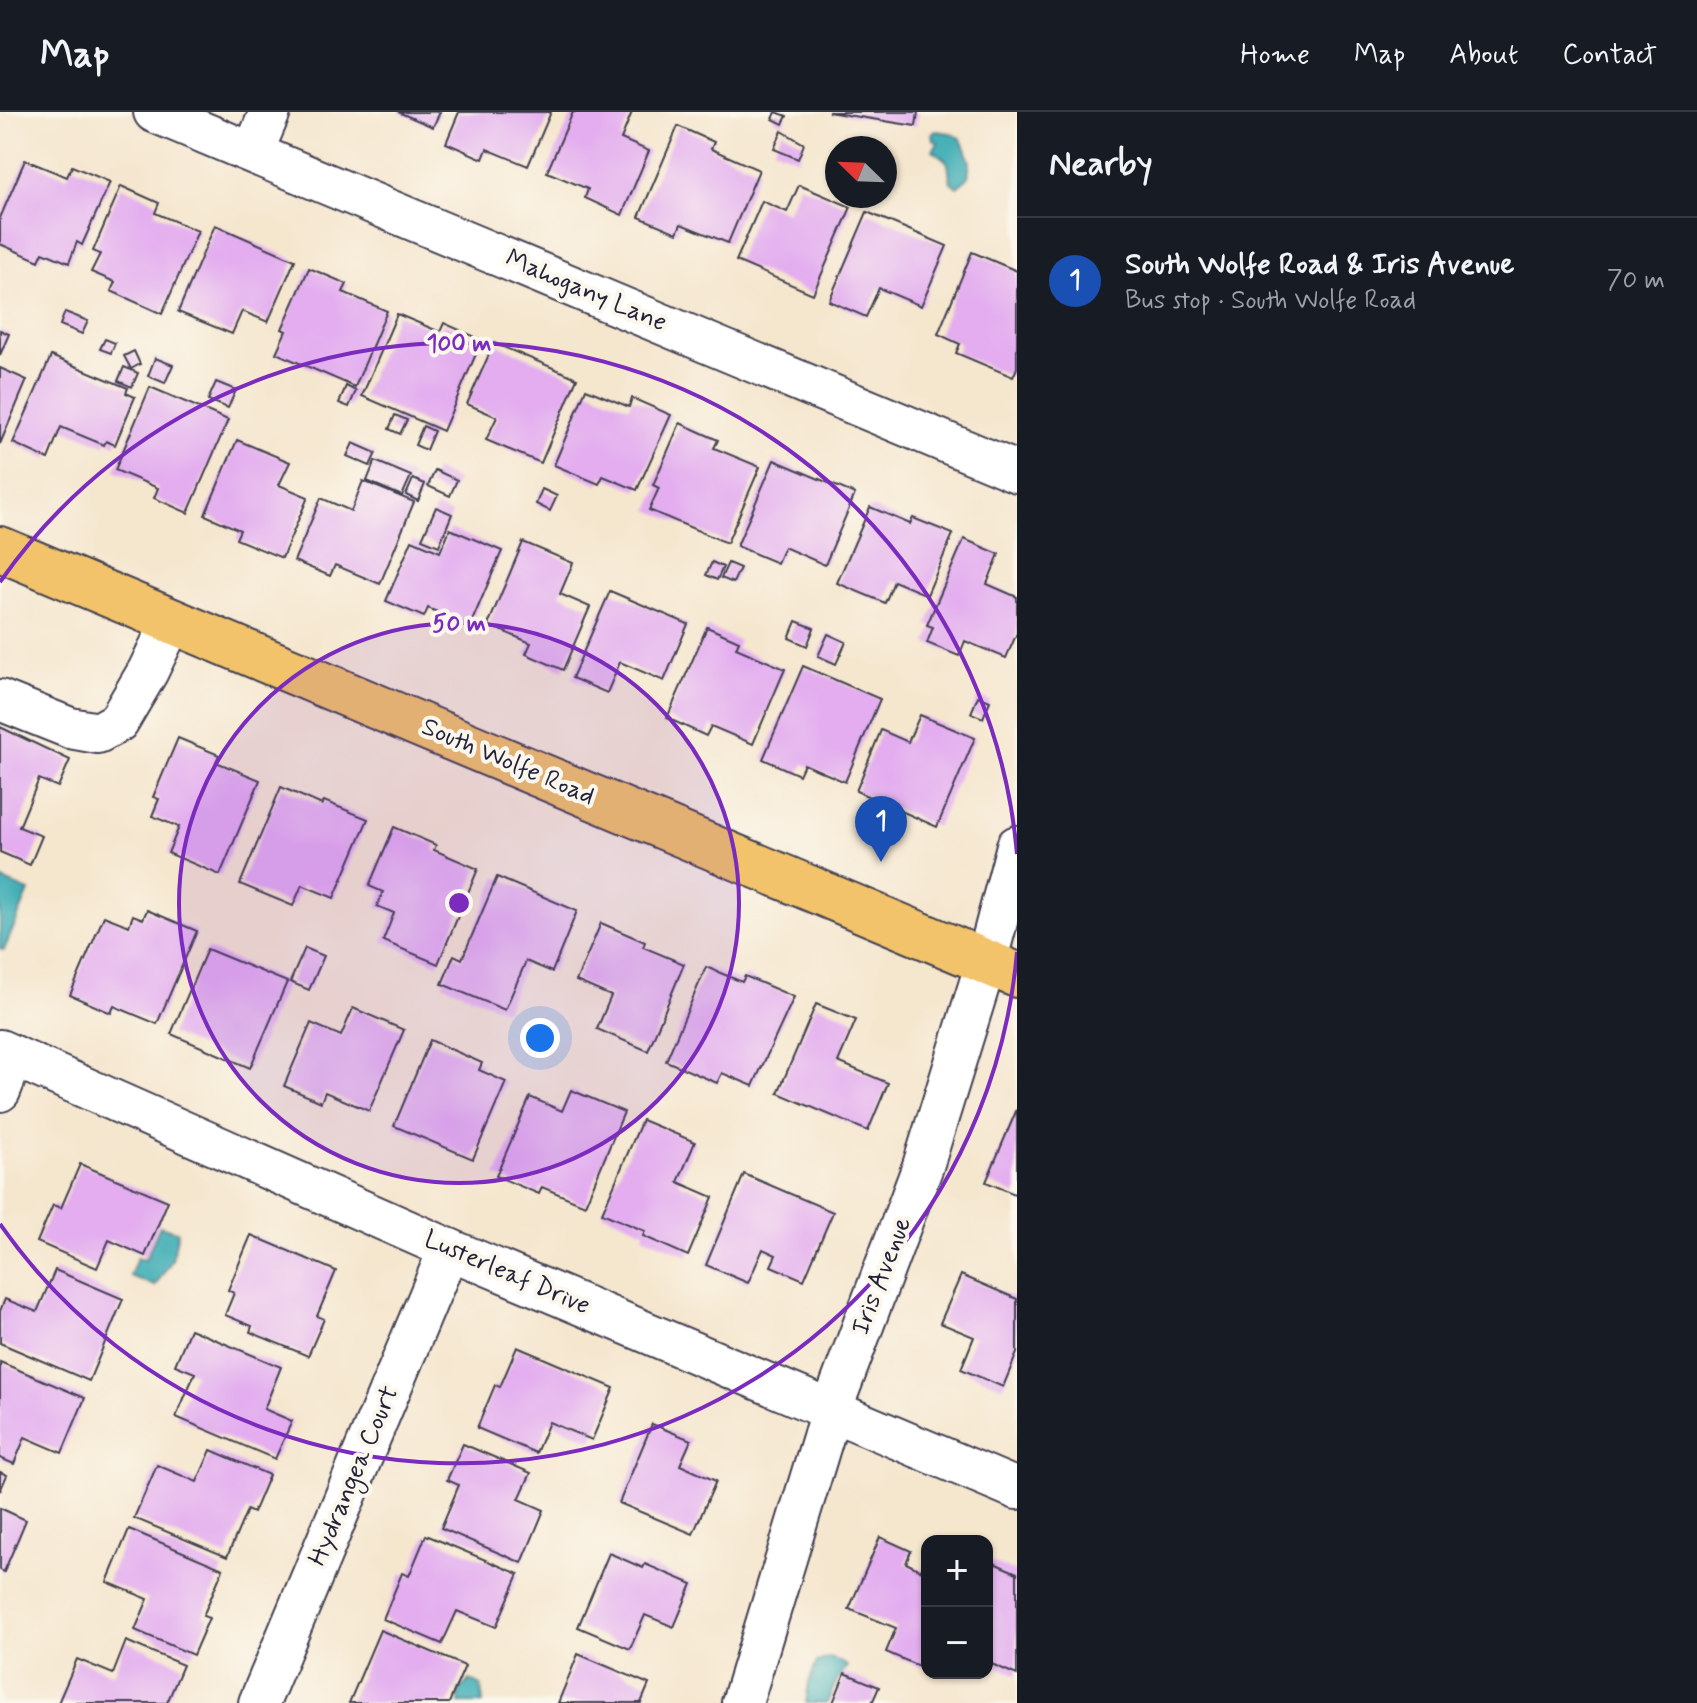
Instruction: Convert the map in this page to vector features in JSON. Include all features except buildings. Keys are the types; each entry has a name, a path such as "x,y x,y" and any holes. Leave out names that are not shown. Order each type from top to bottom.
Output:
{"main road":[{"name":"South Wolfe Road","path":"0,549 1002,969"}],"street":[{"name":"Mahogany Lane","path":"154,112 1017,472"},
{"path":"253,152 270,112"},
{"path":"0,700 70,728 98,733 118,722 148,671 172,621"},
{"name":"Iris Avenue","path":"742,1703 831,1411 923,1166 1002,969 1017,846"},
{"name":"Lusterleaf Drive","path":"5,1066 777,1386 1017,1489"},
{"name":"Hydrangea Court","path":"259,1703 449,1249"}],"water":[{"path":"936,131 951,133 961,139 970,161 968,178 957,187 951,182 947,161 933,150 938,142 932,134"},
{"path":"0,879 29,891 4,950 0,949"},
{"path":"160,1226 178,1232 172,1260 155,1286 130,1276 137,1258 145,1260"},
{"path":"831,1657 847,1666 827,1703 806,1703 809,1682 817,1662"},
{"path":"470,1680 481,1686 483,1703 459,1703 459,1690"}],"place":[{"name":"South Wolfe Road & Iris Avenue","path":"881,862"}]}
